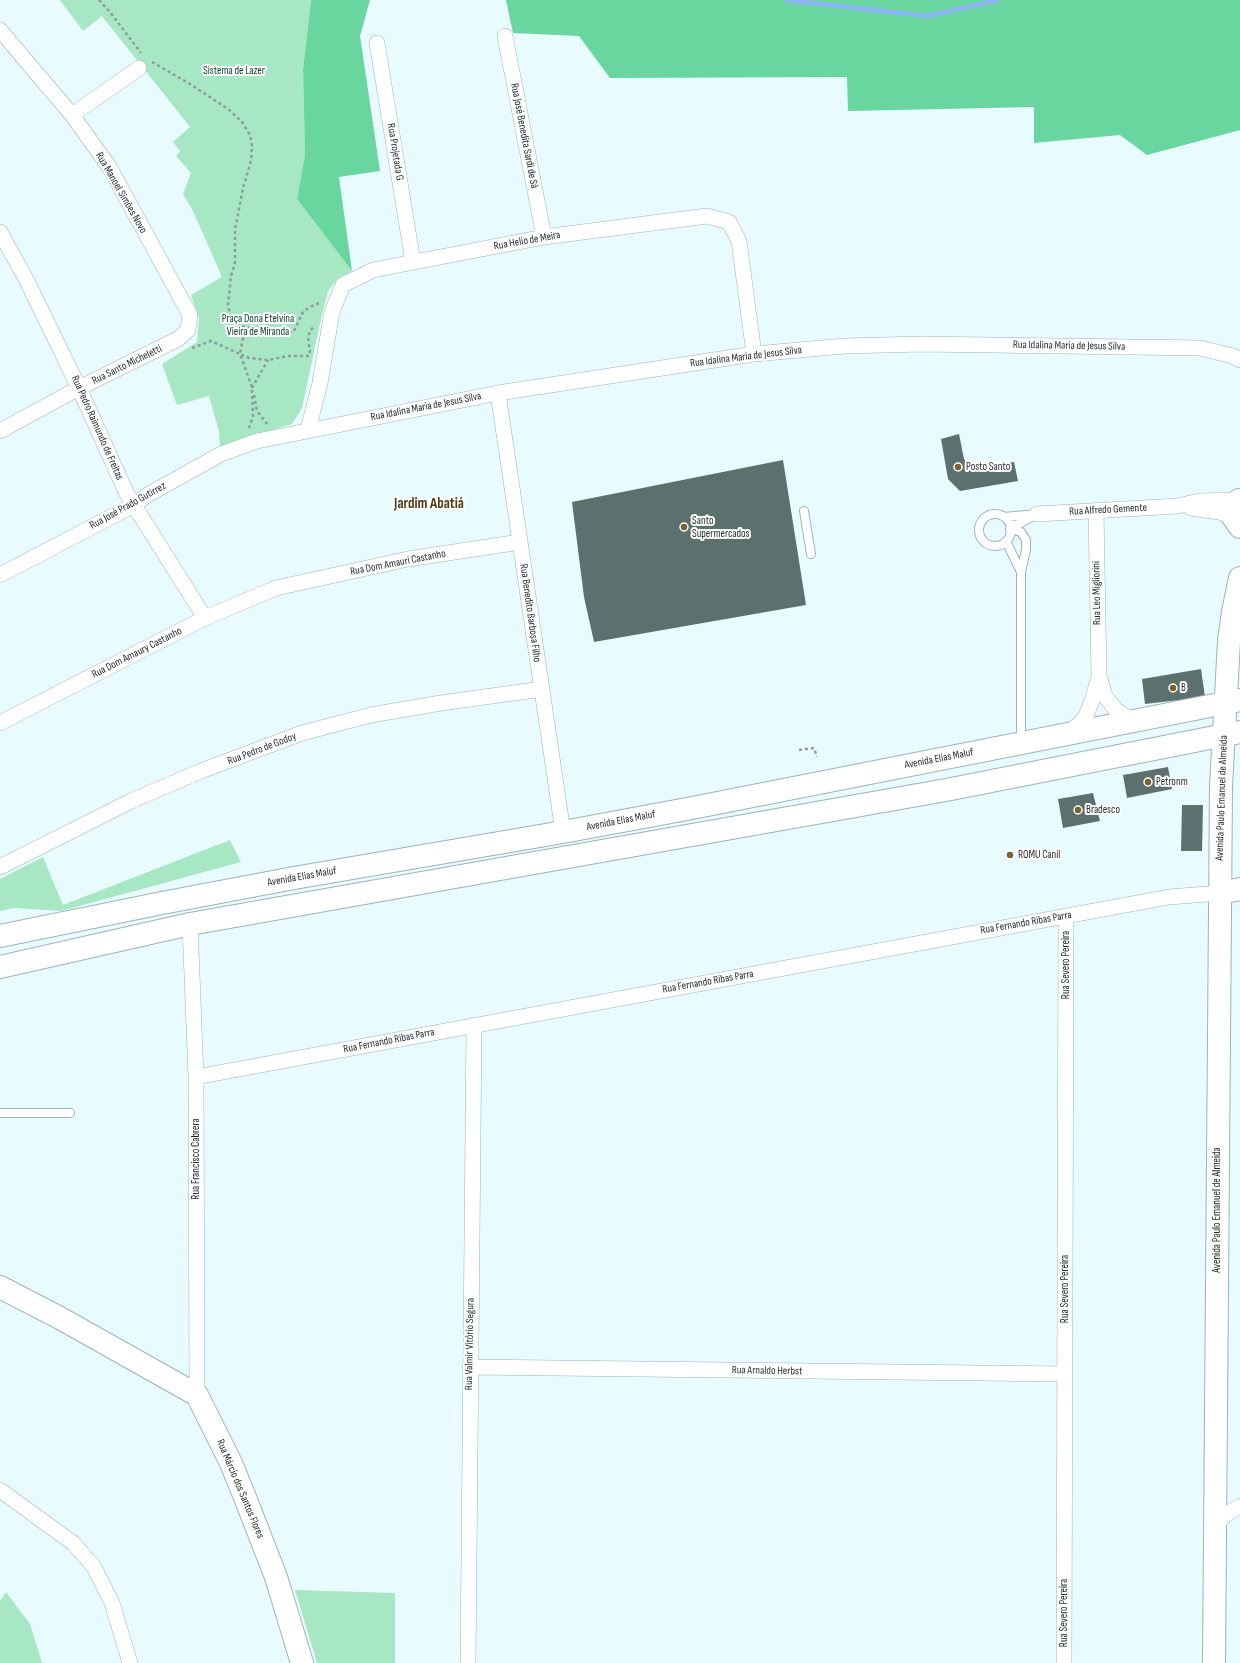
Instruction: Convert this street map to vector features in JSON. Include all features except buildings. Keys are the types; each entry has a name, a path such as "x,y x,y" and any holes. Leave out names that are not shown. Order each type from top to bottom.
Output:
{"main road":[{"name":"Avenida Paulo Emanuel de Almeida","path":"1214,1663 1215,1527 1233,701 1229,641 1240,578"},
{"name":"Avenida Elias Maluf","path":"0,936 294,878 563,832 1021,742 1138,721 1233,701"},
{"path":"0,967 190,924 946,790 1232,734"},
{"path":"946,790 1014,767 1018,759 1021,742"},
{"path":"162,903 176,910 190,924"},
{"path":"0,1287 60,1318 197,1395"},
{"name":"Rua Márcio dos Santos Flores","path":"197,1395 231,1462 276,1577 302,1663"}],"street":[{"name":"Rua Manoel Simões Novo","path":"0,30 72,115 110,168 190,315 188,330"},
{"name":"Rua José Benedita Sardi de Sá","path":"505,36 544,237"},
{"name":"Rua Projetada G","path":"377,43 413,262"},
{"path":"72,115 143,61"},
{"name":"Rua Helio de Meira","path":"308,430 320,383 332,312 343,285 373,270 544,237 707,216 729,222 739,241 754,354"},
{"name":"Rua Pedro Raimundo de Freitas","path":"0,232 27,281 79,388 127,494 205,618"},
{"name":"Rua Santo Micheletti","path":"0,431 79,388 152,353 178,339 188,330"},
{"name":"Rua Idalina Maria de Jesus Silva","path":"257,432 308,430 498,393 754,354 845,346 921,344 1200,348 1233,356 1240,360"},
{"name":"Rua Benedito Barbosa Filho","path":"498,393 563,832"},
{"name":"Rua José Prado Gutirrez","path":"0,575 134,505 149,494 257,432"},
{"name":"Rua Alfredo Gemente","path":"1037,514 1178,506 1219,512 1239,510"},
{"name":"Rua Leo Migliorini","path":"1096,511 1099,674 1105,696 1116,710 1125,716 1138,721"},
{"name":"Rua Dom Amauri Castanho","path":"276,588 408,558 520,542"},
{"name":"Rua Dom Amaury Castanho","path":"0,723 205,618 276,588"},
{"name":"Rua Leo Migliorini","path":"1067,734 1085,718 1093,698 1099,674"},
{"name":"Rua Pedro de Godoy","path":"0,867 131,800 201,771 302,733 370,715 441,703 542,689"},
{"name":"Rua Fernando Ribas Parra","path":"196,1077 1169,897 1230,891"},
{"name":"Rua Severo Pereira","path":"1064,1663 1066,916"},
{"name":"Rua Francisco Cabrera","path":"190,924 196,1077 197,1395"},
{"name":"Rua Valmir Vitório Segura","path":"468,1663 474,1025"},
{"name":"Rua Arnaldo Herbst","path":"470,1367 1064,1374"},
{"path":"0,1490 73,1544 94,1567 112,1603 130,1663"},
{"path":"1215,1527 1225,1515 1240,1506"}],"lane":[{"path":"804,511 811,554"},
{"path":"1004,517 1010,527 1010,535 1001,545 988,545 981,539 978,532 979,524 983,518 993,514 1004,517 1037,514"},
{"path":"1010,527 1020,524 1037,514"},
{"path":"1010,527 1021,532 1026,540 1026,550 1022,572 1021,742"},
{"path":"1006,541 1022,572"},
{"path":"0,1113 70,1113"}],"path":[{"path":"99,0 110,12 143,61 190,84 228,109 242,122 250,135 252,146 251,161 243,188 235,230 235,263 231,276 228,305 231,318 240,326 282,335 294,331 303,312 320,302"},
{"path":"320,307 322,296"},
{"path":"309,361 310,356 308,338 310,331 315,324"},
{"path":"240,326 243,338 240,354 252,387 257,411 268,424"},
{"path":"190,349 211,341 249,358 268,360 288,356 310,356"},
{"path":"268,360 252,387 253,416 247,432 257,432 268,424 275,423"},
{"path":"799,750 814,748 817,757"}],"green space":[{"path":"60,0 311,0 303,69 305,155 297,199 352,271 338,278 328,291 302,408 292,424 220,447 219,431 209,396 177,405 162,364 197,342 199,318 191,295 222,277 193,211 183,194 191,173 176,156 180,151 173,142 190,127 102,16 83,31"},
{"path":"311,0 370,0 360,36 380,171 339,177 352,271 297,199 305,155 303,69"},
{"path":"506,0 1240,0 1240,130 1147,155 1120,135 1034,143 1034,107 848,111 847,77 610,78 579,36 513,33"},
{"path":"230,840 241,862 61,911 14,908 0,911 0,879 43,857 63,905"},
{"path":"295,1590 395,1593 395,1663 317,1663"},
{"path":"6,1592 30,1624 42,1663 0,1663 0,1601"}],"waterway":[{"path":"786,0 927,16 998,0"}],"place":[{"name":"Posto Santo","path":"958,467"},
{"name":"Santo Supermercados","path":"684,527"},
{"name":"B","path":"1173,688"},
{"name":"Petronm","path":"1148,782"},
{"name":"Bradesco","path":"1078,810"},
{"name":"ROMU Canil","path":"1010,855"}],"district":[{"name":"Jardim Abatiá","path":"429,504"}],"park label":[{"name":"Sistema de Lazer","path":"234,71"},
{"name":"Praça Dona Etelvina Vieira de Miranda","path":"258,325"}]}
